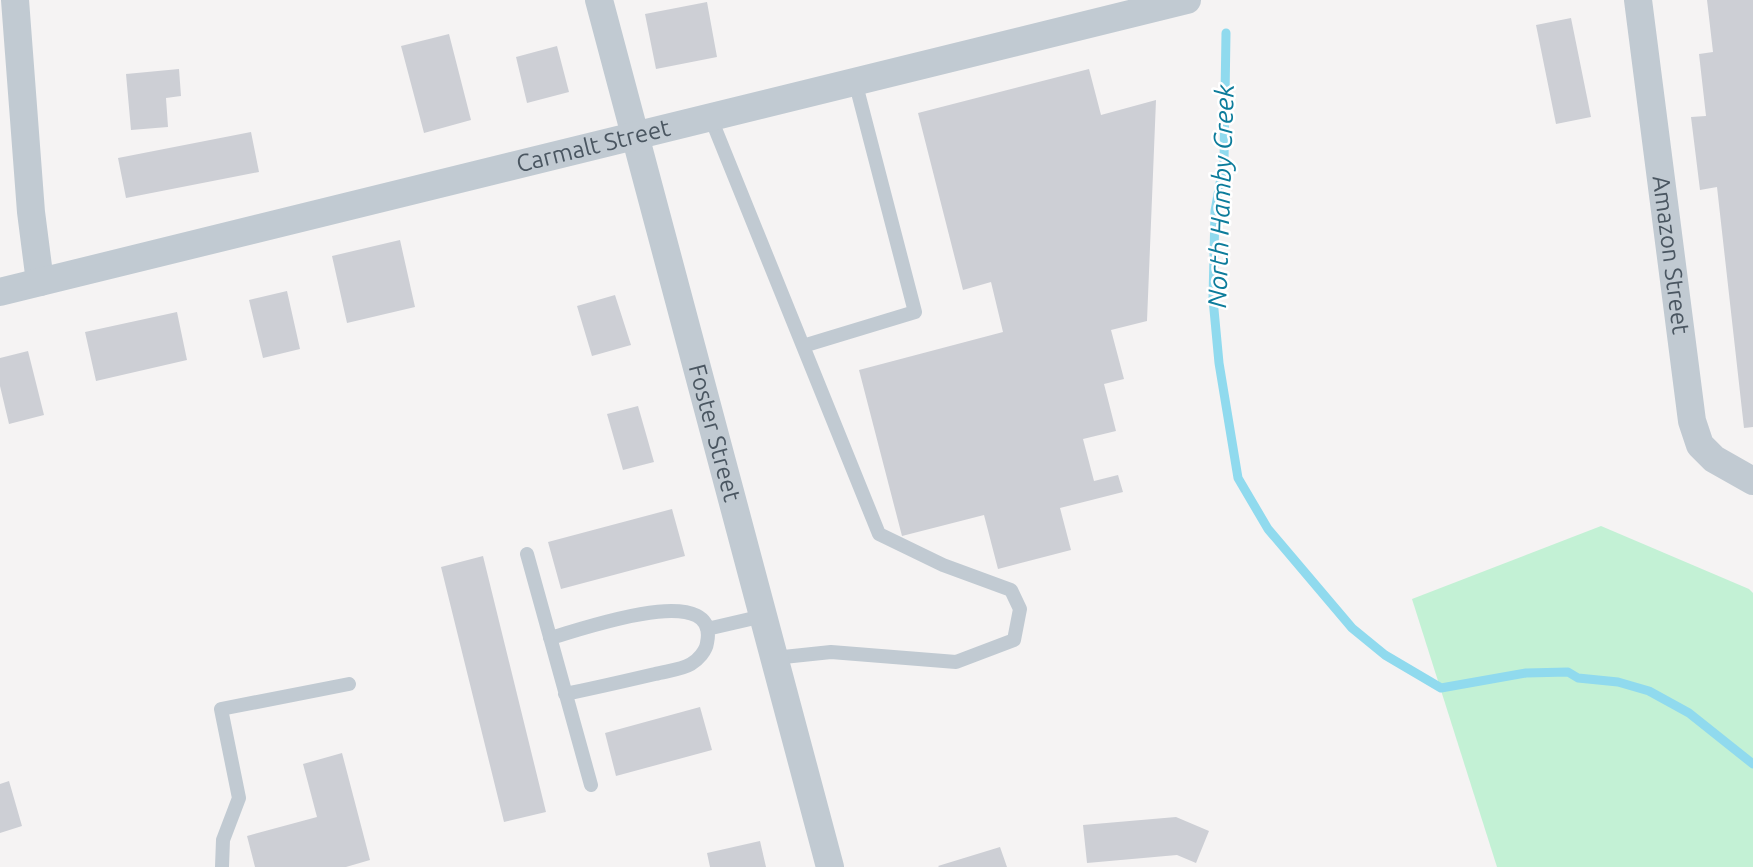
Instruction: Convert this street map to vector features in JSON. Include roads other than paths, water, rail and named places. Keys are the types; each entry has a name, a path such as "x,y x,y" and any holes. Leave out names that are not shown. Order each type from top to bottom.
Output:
{"street":[{"path":"15,0 40,282"},
{"name":"Foster Street","path":"599,0 830,867"},
{"name":"Carmalt Street","path":"0,292 1187,0"},
{"name":"Amazon Street","path":"1638,0 1692,421 1700,444 1714,459 1753,481"}],"lane":[{"path":"803,346 915,312 855,81"},
{"path":"710,116 879,534 943,565 1011,590 1020,609 1014,640 956,662 831,652 774,658"},
{"path":"527,554 591,785"},
{"path":"550,638 652,611 676,610 696,614 705,621 708,641 705,651 689,665 565,694"},
{"path":"707,629 763,616"},
{"path":"222,867 223,840 239,798 220,709 349,684"}],"waterway":[{"name":"North Hamby Creek","path":"1226,33 1224,161 1215,211 1213,299 1219,363 1238,478 1268,529 1352,628 1385,655 1441,688 1526,673 1568,672 1578,678 1618,682 1649,691 1689,713 1753,764"}]}
